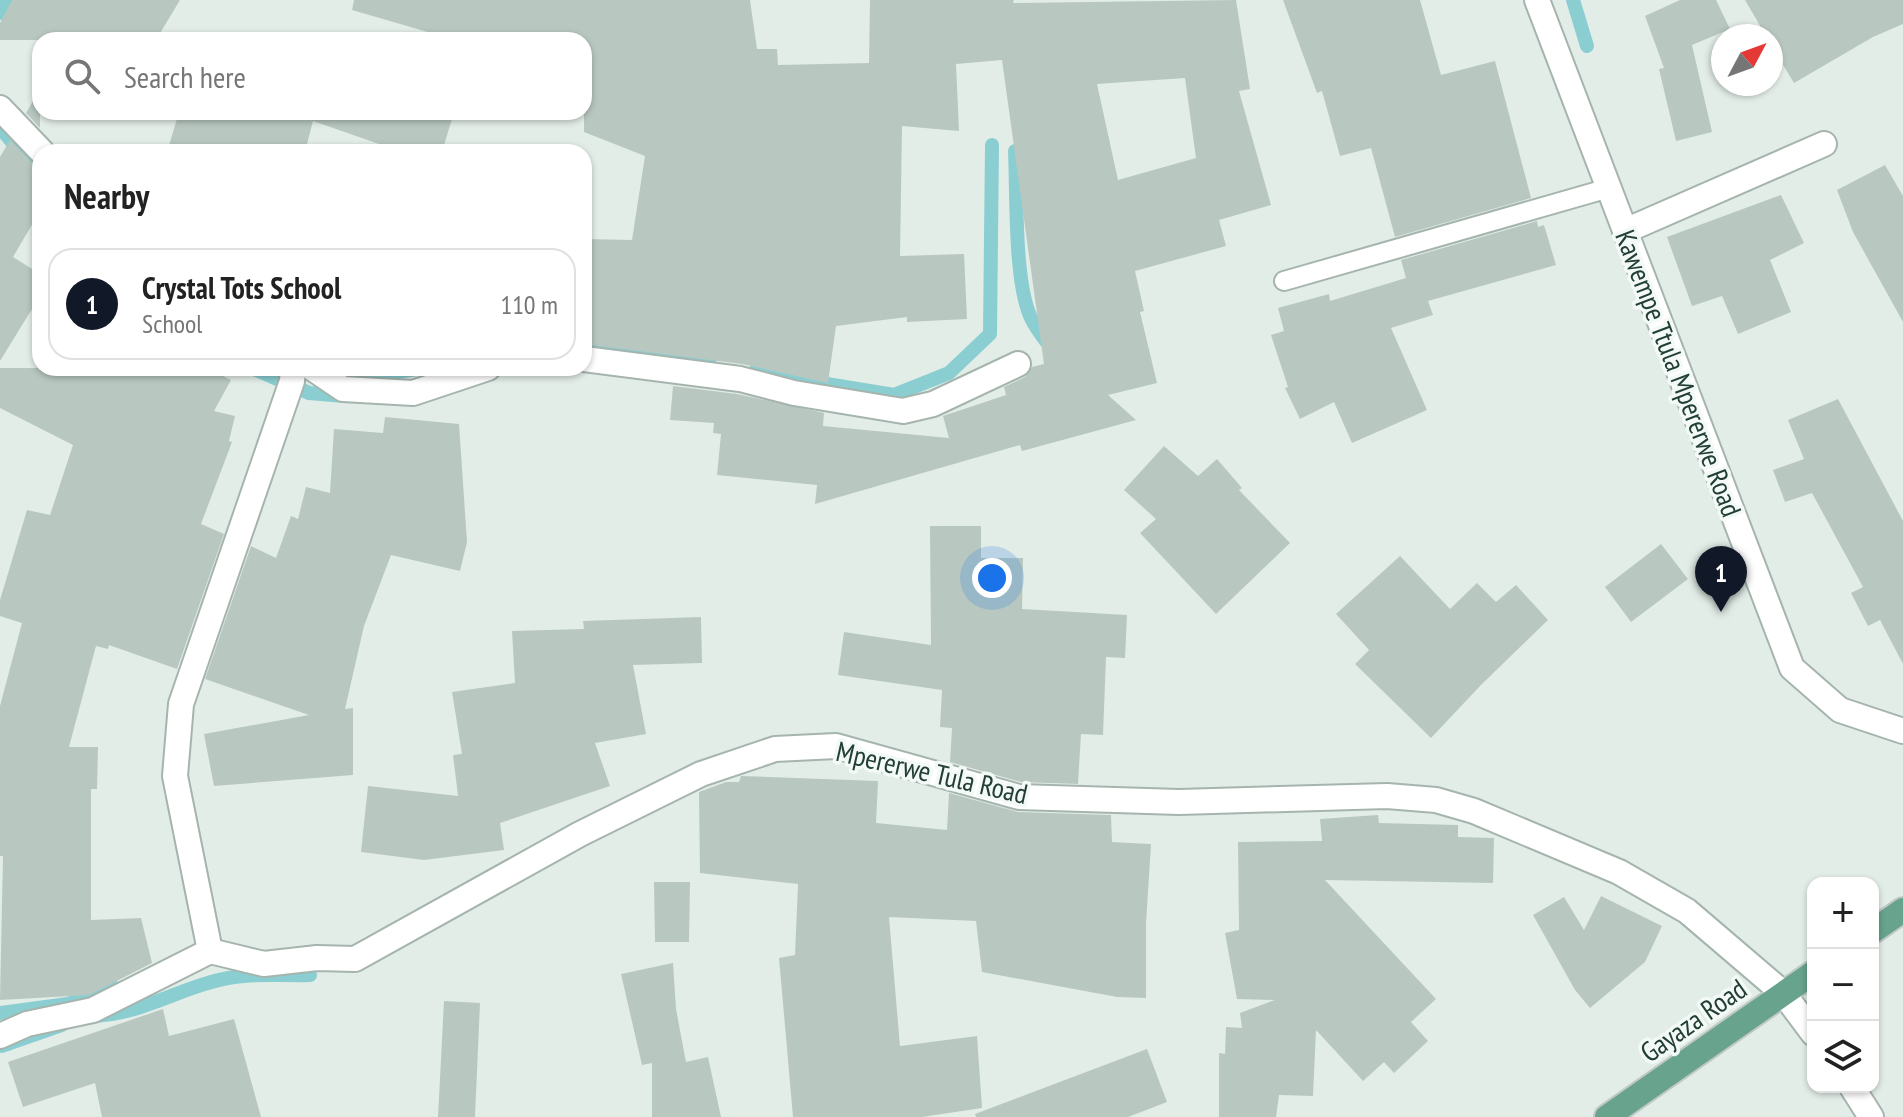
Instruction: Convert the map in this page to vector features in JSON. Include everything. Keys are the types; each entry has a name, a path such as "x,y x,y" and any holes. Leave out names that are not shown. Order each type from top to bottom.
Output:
{"main road":[{"path":"1879,927 1903,910"},
{"name":"Gayaza Road","path":"1607,1117 1807,977"}],"street":[{"name":"Kawempe Ttula Mpererwe Road","path":"1537,0 1792,668 1840,710 1903,731"},
{"path":"0,108 34,144"},
{"path":"1625,231 1824,144"},
{"path":"592,360 740,379 794,393 903,411 933,404 1018,364"},
{"path":"0,1036 27,1024 93,1010 210,951 175,776 181,704 292,376"},
{"path":"324,376 343,389 413,393 464,376"},
{"name":"Mpererwe Tula Road","path":"210,951 264,964 317,958 355,959 580,834 701,774 775,749 836,746 1019,797 1179,802 1387,796 1436,800 1474,811 1619,872 1687,911 1783,993 1807,1025"},
{"path":"1856,1093 1871,1117"}],"lane":[{"path":"1284,281 1609,188"}],"building":[{"path":"12,0 180,0 161,32 32,32 32,40 0,40 0,23"},
{"path":"354,0 750,0 757,49 777,49 778,65 869,63 870,0 1014,0 1013,3 1236,0 1250,89 1239,91 1271,205 1219,220 1226,246 1135,271 1144,311 1140,312 1157,383 1108,395 1136,420 1022,451 1020,445 815,504 817,485 717,475 721,434 713,433 714,423 670,420 673,386 737,394 824,413 823,426 949,438 943,416 1006,395 1004,387 1025,377 1032,367 1044,364 1002,60 956,64 959,131 902,126 900,256 964,254 967,319 907,322 907,317 836,326 828,383 742,364 592,345 592,239 632,240 645,156 584,132 584,120 592,120 592,32 428,32 352,10","holes":["1185,78 1196,158 1118,180 1097,84"]},
{"path":"1283,0 1420,0 1441,75 1495,61 1531,198 1395,237 1371,148 1340,156 1322,91 1317,93"},
{"path":"1680,0 1716,0 1728,24 1711,24 1711,37 1692,45 1712,132 1676,141 1659,69 1664,68 1645,16"},
{"path":"1745,0 1903,0 1903,24 1873,37 1794,83 1783,65 1783,24 1759,24"},
{"path":"32,103 32,119 26,113"},
{"path":"177,120 452,120 444,144 379,144 313,121 307,144 169,144"},
{"path":"10,140 32,163 32,225 13,257 32,269 32,309 0,361 0,157"},
{"path":"1885,165 1903,196 1903,322 1853,232 1837,190"},
{"path":"1781,195 1804,243 1770,260 1791,312 1738,334 1722,296 1692,306 1667,237"},
{"path":"1537,221 1538,227 1544,225 1556,265 1428,301 1433,315 1391,328 1427,410 1352,443 1334,402 1300,419 1285,388 1288,387 1271,335 1284,331 1278,308 1329,294 1330,301 1406,278 1401,260"},
{"path":"0,368 32,368 32,376 223,376 231,380 214,411 235,416 229,441 232,442 201,524 224,534 177,669 109,645 108,649 96,646 69,747 98,747 97,789 91,789 91,920 141,918 152,963 89,995 0,1000 3,856 0,856 0,706 22,623 0,616 0,600 27,510 50,515 73,445 0,408"},
{"path":"1838,399 1903,521 1903,664 1880,620 1868,626 1851,593 1863,587 1812,493 1785,502 1773,470 1804,459 1788,420"},
{"path":"385,417 459,424 467,542 460,571 391,555 364,626 345,709 353,708 353,775 214,786 204,734 309,715 205,679 251,546 276,558 291,516 298,519 306,487 330,493 334,429 383,433"},
{"path":"1164,446 1198,476 1217,459 1242,488 1239,490 1290,543 1216,614 1140,533 1156,519 1124,490"},
{"path":"930,526 981,526 981,558 1023,558 1022,609 1127,615 1125,658 1106,657 1103,735 1081,734 1078,784 1021,782 950,762 952,728 940,727 942,690 838,675 844,632 931,645"},
{"path":"1661,544 1688,579 1631,622 1605,587"},
{"path":"1400,556 1450,609 1477,583 1496,602 1516,585 1548,620 1431,738 1355,664 1369,650 1336,614"},
{"path":"701,617 702,663 633,665 646,734 595,743 610,786 500,823 504,850 424,860 361,852 368,786 458,796 453,755 462,754 452,692 515,683 512,631 584,629 583,621"},
{"path":"741,776 878,781 876,823 947,830 949,793 1018,812 1111,815 1112,842 1151,844 1146,924 1146,998 1117,997 982,972 976,921 889,917 900,1046 977,1036 982,1108 922,1117 793,1117 779,958 795,955 798,884 700,873 699,792 726,782 739,782"},
{"path":"1378,815 1379,823 1458,825 1458,837 1494,838 1493,883 1325,880 1436,999 1411,1022 1428,1041 1394,1073 1384,1062 1363,1081 1316,1030 1313,1096 1279,1095 1276,1117 1219,1117 1219,1053 1225,1054 1226,1027 1242,1028 1240,1013 1275,1000 1237,999 1225,933 1239,930 1238,842 1322,841 1320,819"},
{"path":"654,882 690,882 689,942 655,942"},
{"path":"1601,896 1662,926 1645,962 1590,1008 1575,990 1533,915 1564,897 1584,930"},
{"path":"673,963 676,1009 686,1062 708,1057 721,1117 652,1117 652,1063 642,1065 621,974"},
{"path":"444,1001 480,1003 475,1117 438,1117"},
{"path":"163,1009 169,1036 234,1019 261,1117 102,1117 95,1083 23,1107 8,1062"},
{"path":"1147,1049 1167,1102 1128,1117 976,1117 975,1114"}],"waterway":[{"path":"0,13 6,0"},
{"path":"1573,0 1587,46"},
{"path":"0,127 32,168"},
{"path":"754,372 894,395 949,373 990,334 992,145"},
{"path":"1015,151 1017,237 1022,283 1031,318 1048,344"},
{"path":"592,342 710,364"},
{"path":"270,376 309,393 345,396"},
{"path":"89,1016 127,1011 197,986 234,977 310,975"},
{"path":"0,1013 68,1004 115,988"},
{"path":"2,1046 62,1025"}],"place":[{"name":"Crystal Tots School","path":"1721,612"}]}
